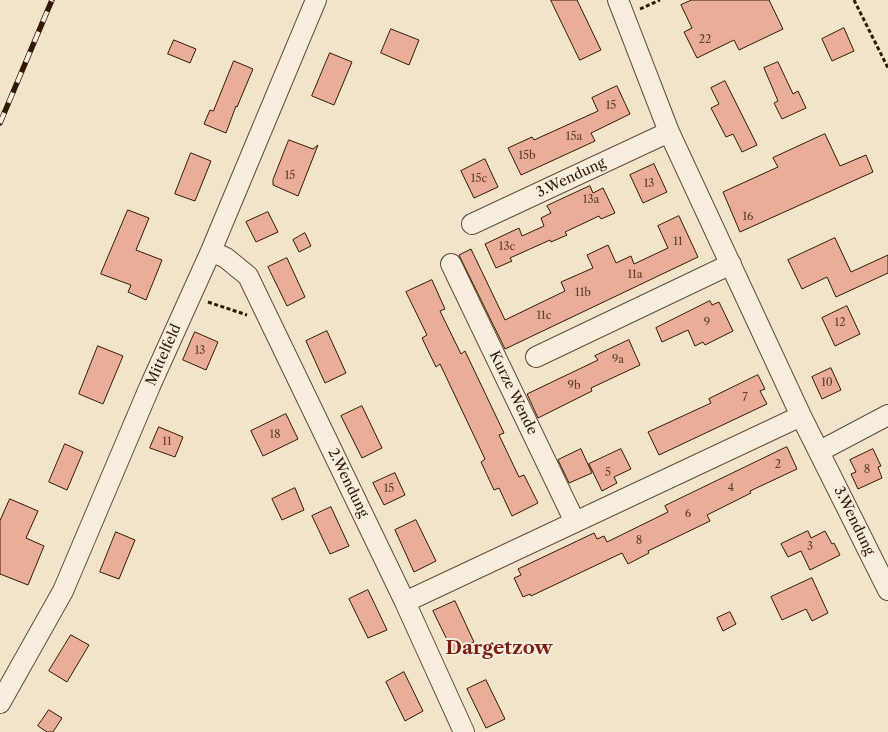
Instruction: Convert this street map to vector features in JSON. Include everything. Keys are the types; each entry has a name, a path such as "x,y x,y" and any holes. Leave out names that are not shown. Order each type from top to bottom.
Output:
{"street":[{"name":"Mittelfeld","path":"0,703 63,592 150,386 211,251 316,0"},
{"name":"3.Wendung","path":"623,2 669,132 801,416 888,590"},
{"name":"3.Wendung","path":"472,224 669,132"},
{"name":"2.Wendung","path":"211,251 226,258 248,276 405,602 464,732"},
{"name":"Kurze Wende","path":"451,264 575,522"},
{"path":"536,357 731,264"},
{"path":"820,451 888,415"},
{"path":"405,602 801,416"}],"path":[{"path":"854,0 888,68"}],"building":[{"path":"551,0 577,0 601,50 580,60"},
{"path":"692,0 769,0 783,29 739,50 734,40 697,58 684,32 692,28 681,5"},
{"path":"844,28 854,51 832,61 822,39"},
{"path":"391,29 419,40 409,65 381,53"},
{"path":"174,40 196,49 190,63 168,54"},
{"path":"330,53 352,62 334,105 312,96"},
{"path":"234,61 253,69 226,133 204,124 210,110 213,111"},
{"path":"778,62 793,94 798,91 806,108 782,119 774,103 778,101 764,68"},
{"path":"725,81 757,145 742,152 733,134 726,137 711,108 719,104 711,88"},
{"path":"617,86 630,114 591,133 595,141 521,175 508,148 532,137 534,140 598,111 592,98"},
{"path":"825,134 840,166 866,155 873,172 740,232 723,192 778,167 773,158"},
{"path":"289,140 313,149 318,145 298,196 273,185 273,180"},
{"path":"191,153 211,161 195,201 175,194"},
{"path":"485,159 498,187 474,198 461,171"},
{"path":"654,164 667,192 643,203 630,175"},
{"path":"590,186 593,193 603,188 615,213 601,219 599,216 565,232 567,235 551,242 550,240 510,258 512,261 496,268 485,244 519,228 522,236 544,226 541,218 551,213 547,206"},
{"path":"128,210 149,218 136,250 162,260 146,300 128,292 131,285 101,274"},
{"path":"268,212 278,232 256,242 246,222"},
{"path":"679,216 698,257 505,349 459,255 471,249 505,320 565,291 561,282 593,268 587,255 608,245 616,263 631,256 634,264 668,248 658,226"},
{"path":"305,233 311,246 299,252 293,240"},
{"path":"835,238 851,272 888,255 888,273 836,297 827,277 802,289 788,260"},
{"path":"287,258 305,297 287,306 268,267"},
{"path":"432,280 445,309 440,311 461,354 465,351 504,433 499,435 519,477 524,475 538,503 512,516 499,488 494,490 481,462 485,459 440,364 436,367 422,338 427,335 406,292"},
{"path":"710,301 712,305 719,302 733,331 705,345 703,342 695,346 688,330 662,342 656,328"},
{"path":"847,306 860,334 835,346 822,318"},
{"path":"327,331 346,373 325,383 306,341"},
{"path":"195,332 218,342 206,370 183,360"},
{"path":"629,340 640,365 591,388 592,391 538,418 527,394 598,360 595,356"},
{"path":"98,346 123,356 103,404 79,394"},
{"path":"831,368 841,390 822,399 812,377"},
{"path":"758,375 765,389 760,391 767,404 659,455 648,432 711,403 709,399"},
{"path":"362,406 382,448 362,458 341,416"},
{"path":"286,414 298,439 263,456 251,431"},
{"path":"159,427 183,437 175,457 150,448"},
{"path":"65,444 83,452 67,490 49,482"},
{"path":"787,447 797,469 750,491 751,493 707,515 710,521 648,551 649,553 628,564 622,553 531,596 530,594 523,597 514,578 521,575 518,569 594,533 597,539 604,536 607,542 668,512 665,506"},
{"path":"581,449 592,473 569,483 558,460"},
{"path":"621,449 631,469 614,477 617,483 602,491 589,464"},
{"path":"873,449 881,466 878,467 882,478 858,489 851,474 856,472 850,460"},
{"path":"395,473 405,495 384,505 373,483"},
{"path":"295,488 304,510 282,520 272,499"},
{"path":"10,499 38,511 26,538 44,546 28,585 0,574 0,521"},
{"path":"331,507 349,546 330,554 312,516"},
{"path":"416,520 436,561 414,572 395,530"},
{"path":"808,531 811,538 825,531 840,555 810,570 801,551 788,557 781,544"},
{"path":"116,532 135,540 119,579 100,572"},
{"path":"812,578 828,613 812,621 806,609 782,620 771,597"},
{"path":"368,590 387,630 368,638 349,599"},
{"path":"455,601 474,642 453,652 433,611"},
{"path":"730,612 736,624 723,631 717,618"},
{"path":"71,635 89,645 67,682 49,671"},
{"path":"404,672 423,711 405,721 386,682"},
{"path":"486,680 505,719 486,728 467,689"},
{"path":"49,710 62,718 53,732 47,732 38,726"}],"railway":[{"path":"0,123 52,0"}],"district":[{"name":"Dargetzow","path":"499,649"}]}
